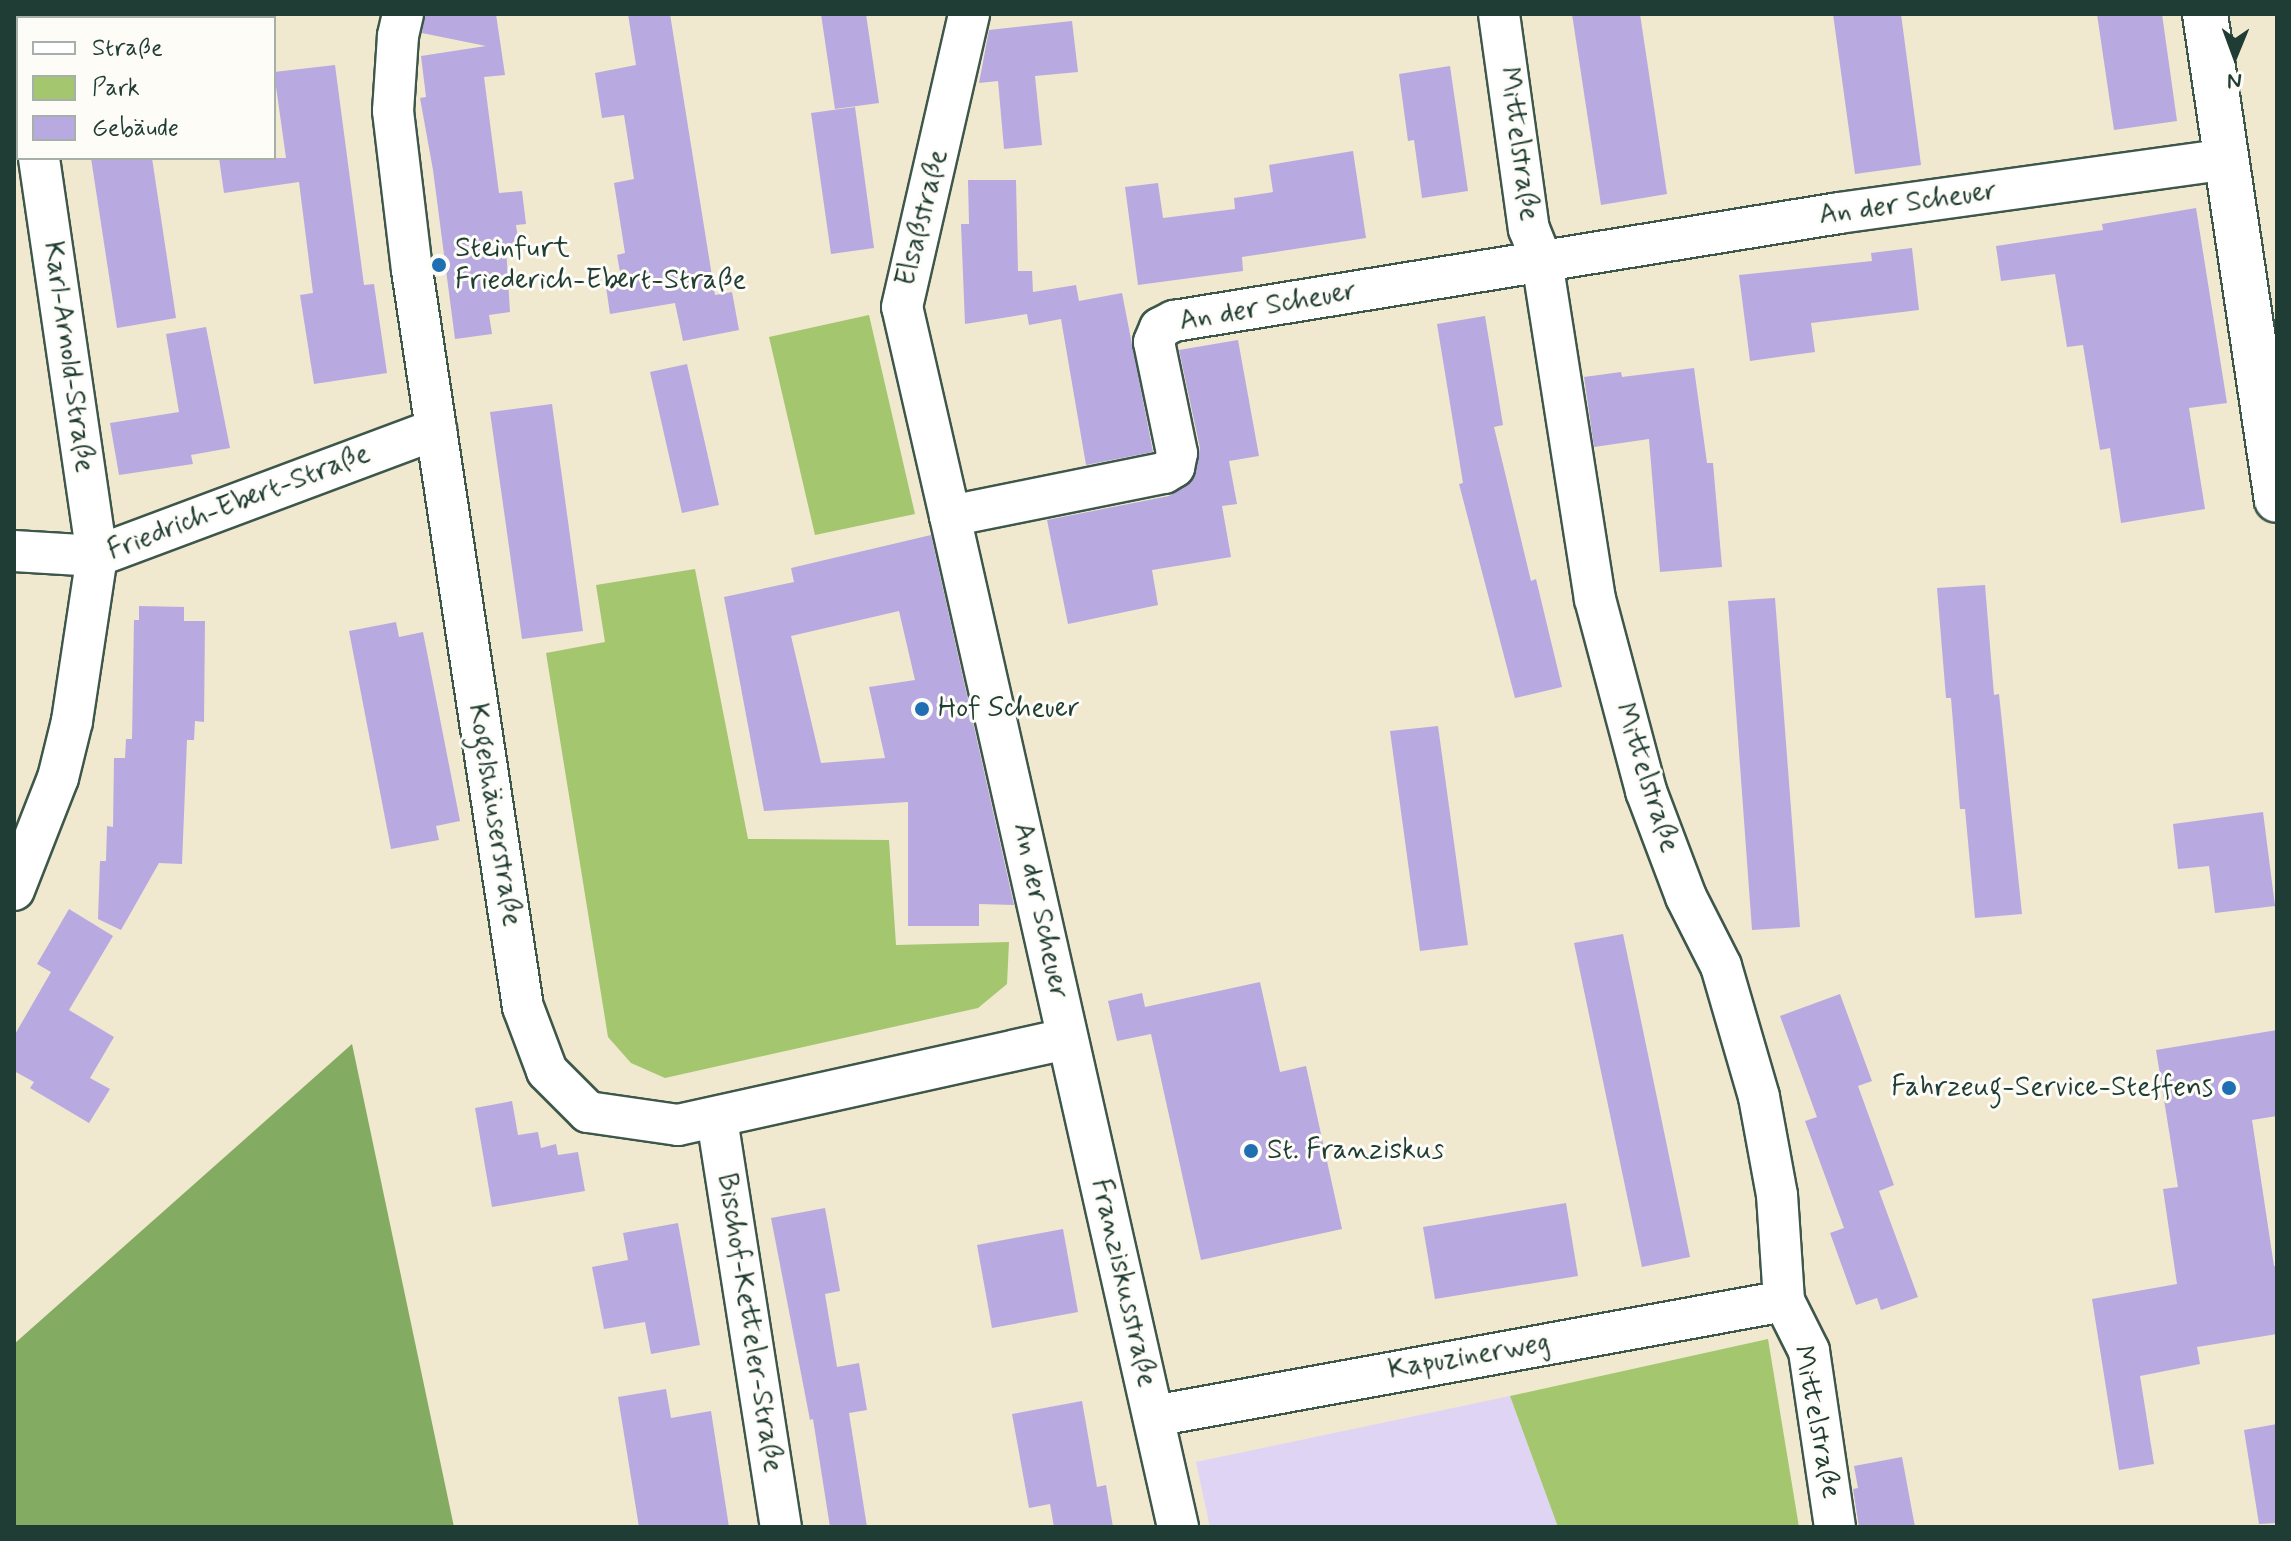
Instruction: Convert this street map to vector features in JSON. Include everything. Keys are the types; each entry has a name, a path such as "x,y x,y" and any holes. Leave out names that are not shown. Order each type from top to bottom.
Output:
{"main road":[{"path":"2205,14 2227,159 2267,364 2277,500"}],"street":[{"name":"Kogelshäuserstraße","path":"403,14 398,36 393,111 436,429 523,1007 547,1071 588,1112 678,1125 717,1119 1067,1039"},
{"name":"Elsaßstraße","path":"950,516 902,307 969,14"},
{"name":"Mittelstraße","path":"1499,14 1529,229 1542,261 1595,599 1646,791 1686,897 1721,966 1751,1067 1777,1195 1784,1301 1809,1351 1835,1527"},
{"name":"An der Scheuer","path":"1067,1039 1022,822 950,516 1164,473 1174,467 1177,453 1154,342 1160,328 1174,321 1839,213 2227,159"},
{"name":"Karl-Arnold-Straße","path":"39,160 97,556"},
{"name":"Friedrich-Ebert-Straße","path":"14,890 58,778 72,721 97,556 436,429"},
{"path":"14,551 97,556"},
{"name":"Franziskusstraße","path":"1067,1039 1178,1527"},
{"name":"Bischof-Ketteler-Straße","path":"717,1119 781,1527"},
{"name":"Kapuzinerweg","path":"1154,1416 1784,1301"}],"shaded area":[{"path":"1510,1396 1558,1527 1210,1527 1196,1462"}],"green space":[{"path":"869,315 915,514 815,535 769,337"},
{"path":"695,569 748,839 889,840 896,945 1009,942 1007,984 978,1008 665,1078 631,1063 608,1037 546,653 605,642 596,585"},
{"path":"352,1044 454,1527 14,1527 14,1344"},
{"path":"1768,1339 1799,1527 1558,1527 1510,1396"}],"building":[{"path":"425,14 496,14 505,75 484,77 499,193 522,191 526,224 516,225 519,245 506,247 510,312 489,315 492,334 455,339 433,170 420,98 426,97 421,56 486,46 422,33"},
{"path":"628,14 670,14 715,295 732,292 739,330 683,341 675,303 610,314 605,280 621,278 617,255 625,253 614,183 634,179 624,115 602,118 595,73 636,65"},
{"path":"821,14 866,14 879,103 835,109"},
{"path":"1572,14 1640,14 1667,194 1601,205"},
{"path":"1833,14 1901,14 1921,165 1855,174"},
{"path":"2097,14 2162,14 2177,121 2114,130"},
{"path":"1072,21 1078,72 1035,76 1042,145 1004,149 998,81 979,83 989,30"},
{"path":"335,65 364,285 374,284 387,373 314,384 300,295 313,293 299,182 224,193 219,160 286,158 276,72"},
{"path":"1450,66 1468,191 1422,198 1414,140 1408,141 1399,74"},
{"path":"855,107 874,248 831,254 811,113"},
{"path":"1353,151 1366,238 1242,257 1243,271 1138,285 1125,187 1158,183 1163,218 1235,209 1234,198 1273,192 1269,165"},
{"path":"91,160 152,160 176,318 117,328"},
{"path":"968,180 1016,180 1018,271 1032,271 1033,292 1076,285 1079,301 1122,293 1153,452 1086,465 1061,319 1029,325 1027,314 965,324 961,224 969,224"},
{"path":"2196,208 2227,403 2189,408 2205,509 2121,523 2110,448 2100,450 2083,345 2067,347 2055,274 2001,281 1996,246 2103,230 2102,224"},
{"path":"1912,248 1919,310 1811,323 1815,352 1750,361 1739,275 1872,261 1871,253"},
{"path":"1485,316 1503,425 1494,427 1531,581 1536,579 1562,687 1515,698 1459,484 1463,483 1437,324"},
{"path":"206,327 230,448 191,455 193,464 119,475 110,423 179,412 166,334"},
{"path":"1238,340 1259,456 1229,461 1237,504 1222,506 1231,557 1152,570 1158,605 1068,624 1047,520 1169,496 1192,481 1200,448 1179,350"},
{"path":"687,364 719,505 682,513 650,372"},
{"path":"1694,368 1707,463 1713,463 1722,567 1660,572 1649,439 1594,447 1584,377 1621,372 1622,377"},
{"path":"552,404 583,631 522,639 490,412"},
{"path":"931,535 1014,905 979,904 979,926 908,926 908,802 764,811 724,597 794,582 791,568","holes":["899,611 915,680 869,687 885,758 821,763 791,636"]},
{"path":"1985,585 1994,695 1999,694 2022,914 1975,918 1965,809 1960,809 1951,698 1946,698 1937,588"},
{"path":"1775,598 1800,927 1752,930 1728,601"},
{"path":"139,606 184,607 184,621 205,621 204,722 195,721 194,740 187,740 182,864 159,863 121,930 98,919 100,861 106,861 107,826 113,827 114,758 125,758 126,739 132,739 134,620 139,620"},
{"path":"396,622 399,637 423,632 460,821 436,826 439,840 391,849 349,631"},
{"path":"1438,726 1468,945 1420,951 1390,731"},
{"path":"2263,812 2275,906 2215,913 2209,866 2178,869 2173,824"},
{"path":"69,909 113,936 69,1010 114,1037 90,1078 110,1089 89,1123 30,1088 34,1082 14,1071 14,1036 51,972 37,964"},
{"path":"1623,934 1690,1257 1642,1267 1574,943"},
{"name":"St. Franziskus","path":"1260,982 1280,1072 1306,1066 1342,1229 1201,1260 1151,1034 1117,1041 1108,1001 1142,993 1145,1007"},
{"path":"1840,994 1872,1081 1858,1086 1894,1185 1879,1191 1918,1297 1881,1310 1877,1298 1856,1305 1830,1233 1844,1228 1805,1121 1817,1117 1780,1016"},
{"path":"2277,1030 2277,1116 2252,1120 2274,1266 2277,1266 2277,1334 2197,1347 2200,1364 2140,1376 2154,1464 2119,1470 2092,1299 2177,1284 2163,1189 2178,1187 2156,1050"},
{"path":"512,1101 518,1135 538,1132 541,1148 556,1144 558,1155 578,1152 585,1191 492,1207 475,1108"},
{"path":"1566,1203 1578,1276 1435,1299 1423,1227"},
{"path":"825,1208 840,1291 825,1294 837,1367 859,1363 867,1410 849,1413 867,1527 830,1527 813,1419 810,1420 771,1218"},
{"path":"678,1223 700,1345 651,1354 645,1322 604,1329 592,1267 628,1260 623,1233"},
{"path":"1063,1229 1078,1312 992,1328 977,1245"},
{"path":"666,1389 671,1418 711,1411 729,1527 639,1527 618,1397"},
{"path":"1082,1401 1097,1487 1106,1485 1113,1527 1054,1527 1050,1504 1029,1508 1012,1414"},
{"path":"2277,1424 2277,1523 2259,1524 2244,1430"},
{"path":"1902,1457 1915,1527 1859,1527 1853,1489 1858,1488 1854,1466"}],"place":[{"name":"Steinfurt Friederich-Ebert-Straße","path":"439,265"},
{"name":"Hof Scheuer","path":"922,709"},
{"name":"Fahrzeug-Service-Steffens","path":"2229,1088"},
{"name":"St. Franziskus","path":"1251,1151"}]}
